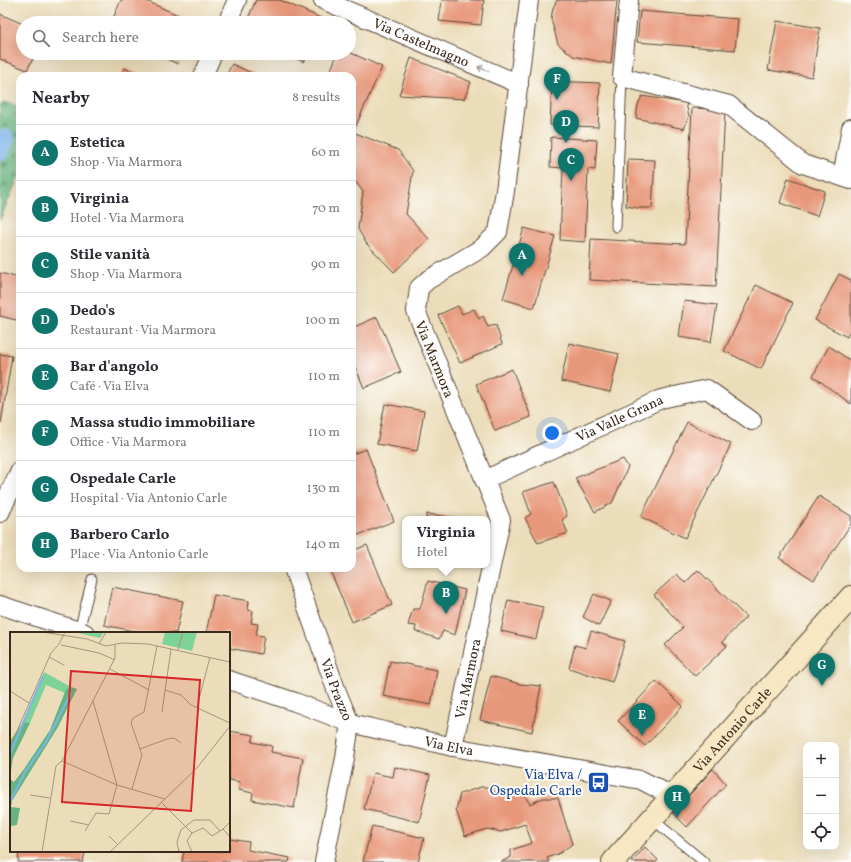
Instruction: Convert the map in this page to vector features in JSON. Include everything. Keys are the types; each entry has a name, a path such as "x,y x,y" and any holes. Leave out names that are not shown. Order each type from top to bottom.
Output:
{"street":[{"path":"230,16 237,0"},
{"name":"Via Castelmagno","path":"323,0 519,84"},
{"name":"Via Marmora","path":"453,747 501,520 416,311 419,288 428,280 482,248 498,232 519,84 528,0"},
{"path":"629,0 622,77 729,105 803,164 846,179 851,128"},
{"path":"205,72 210,60"},
{"name":"Via Valle Grana","path":"484,480 660,399 707,390 752,422"},
{"path":"0,513 16,479"},
{"name":"Via Prazzo","path":"294,572 337,692 350,723 345,758 324,862"},
{"name":"Via Antonio Carle","path":"613,862 851,597"},
{"path":"0,605 82,632"},
{"name":"Via Elva","path":"230,680 295,702 350,723 453,747 641,780 672,796"}],"lane":[{"path":"616,227 622,77"},
{"path":"82,632 92,579"},
{"path":"651,818 704,862"}],"green space":[{"path":"5,102 16,106 16,182 0,220 0,105"}],"building":[{"path":"121,0 144,0 180,16 114,16"},
{"path":"256,0 280,0 316,16 249,16"},
{"path":"442,0 484,0 481,25 439,21"},
{"path":"557,0 617,0 611,64 573,56 558,44 551,19 553,8"},
{"path":"640,11 738,19 735,50 637,42"},
{"path":"0,14 16,21 16,60 32,60 27,70 0,59"},
{"path":"777,21 820,28 812,77 768,70"},
{"path":"356,55 382,67 356,125 356,72 330,72 335,60 356,60"},
{"path":"411,58 471,82 464,99 399,95"},
{"path":"169,60 180,60 178,64"},
{"path":"232,64 249,72 228,72"},
{"path":"124,68 134,72 122,72"},
{"path":"552,81 600,83 598,127 550,125"},
{"path":"642,96 686,103 689,117 684,129 636,118 638,105"},
{"path":"692,108 725,110 716,287 589,280 591,239 685,244"},
{"path":"356,133 398,150 413,171 406,214 429,239 394,272 366,243 358,229 363,192 356,182"},
{"path":"551,137 597,140 595,170 588,169 585,242 560,240 563,168 550,167"},
{"path":"628,159 655,160 652,208 626,206"},
{"path":"788,178 825,191 817,216 780,203"},
{"path":"524,228 555,236 534,308 503,299"},
{"path":"0,273 16,277 16,320 0,316"},
{"path":"839,274 851,280 851,329 847,337 815,320"},
{"path":"756,285 793,303 761,369 724,351"},
{"path":"684,301 717,305 711,342 679,337"},
{"path":"458,306 462,314 474,309 479,319 483,316 488,327 496,325 502,344 460,363 438,315"},
{"path":"377,317 401,372 364,388 356,369 356,326"},
{"path":"569,343 619,354 610,392 561,381"},
{"path":"829,346 851,361 851,404 813,376"},
{"path":"0,354 12,356 1,423 0,423"},
{"path":"512,369 531,417 495,431 476,384"},
{"path":"385,404 424,411 417,451 377,444"},
{"path":"687,422 731,444 685,538 641,517"},
{"path":"366,449 394,521 358,535 356,530 356,453"},
{"path":"623,459 628,467 612,503 595,512 575,478"},
{"path":"554,482 567,516 562,520 568,533 538,543 525,518 531,514 523,492"},
{"path":"819,496 851,516 851,524 814,580 779,558"},
{"path":"427,514 442,516 427,516"},
{"path":"367,545 392,605 352,622 331,572 356,572 356,549"},
{"path":"698,570 746,617 722,642 727,646 695,676 665,645 683,627 654,595 677,574 685,583"},
{"path":"428,581 465,590 455,635 443,631 439,639 415,631 416,626 408,625 413,609 420,609"},
{"path":"112,587 183,601 176,632 138,632 104,625"},
{"path":"594,594 611,601 599,626 583,617"},
{"path":"214,595 249,601 248,610 253,611 251,623 258,624 256,635 264,636 261,654 230,648 230,632 206,632"},
{"path":"508,600 543,607 536,639 501,631"},
{"path":"591,631 625,641 612,682 569,668 575,645 586,648"},
{"path":"390,661 437,670 431,705 383,696"},
{"path":"491,676 520,684 541,686 532,732 480,720"},
{"path":"656,681 683,706 645,746 618,721"},
{"path":"230,731 254,735 252,742 272,746 271,752 303,758 294,808 252,800 253,793 239,790 240,782 230,780"},
{"path":"395,767 430,775 419,822 364,809 373,773 393,777"},
{"path":"713,769 726,784 687,827 673,813"},
{"path":"481,787 492,787 496,795 508,791 524,795 530,804 543,798 558,798 572,844 560,853 547,858 549,862 501,862 511,857 511,850 532,843 525,824 501,832 487,829 465,836 456,810 460,794"},
{"path":"372,826 424,838 418,862 363,862"},
{"path":"230,839 249,842 248,850 290,858 289,862 182,862 184,852 230,852"},
{"path":"645,847 658,860 656,862 632,862"},
{"path":"19,852 85,852 83,862 18,862"}],"waterway":[{"path":"0,151 5,139"}],"place":[{"name":"Massa studio immobiliare","path":"557,100"},
{"name":"Dedo's","path":"566,143"},
{"name":"Stile vanità","path":"571,181"},
{"name":"Estetica","path":"522,276"},
{"name":"Virginia","path":"446,614"},
{"name":"Ospedale Carle","path":"822,686"},
{"name":"Bar d'angolo","path":"642,736"},
{"name":"Via Elva / Ospedale Carle","path":"598,782"},
{"name":"Barbero Carlo","path":"677,818"}]}
